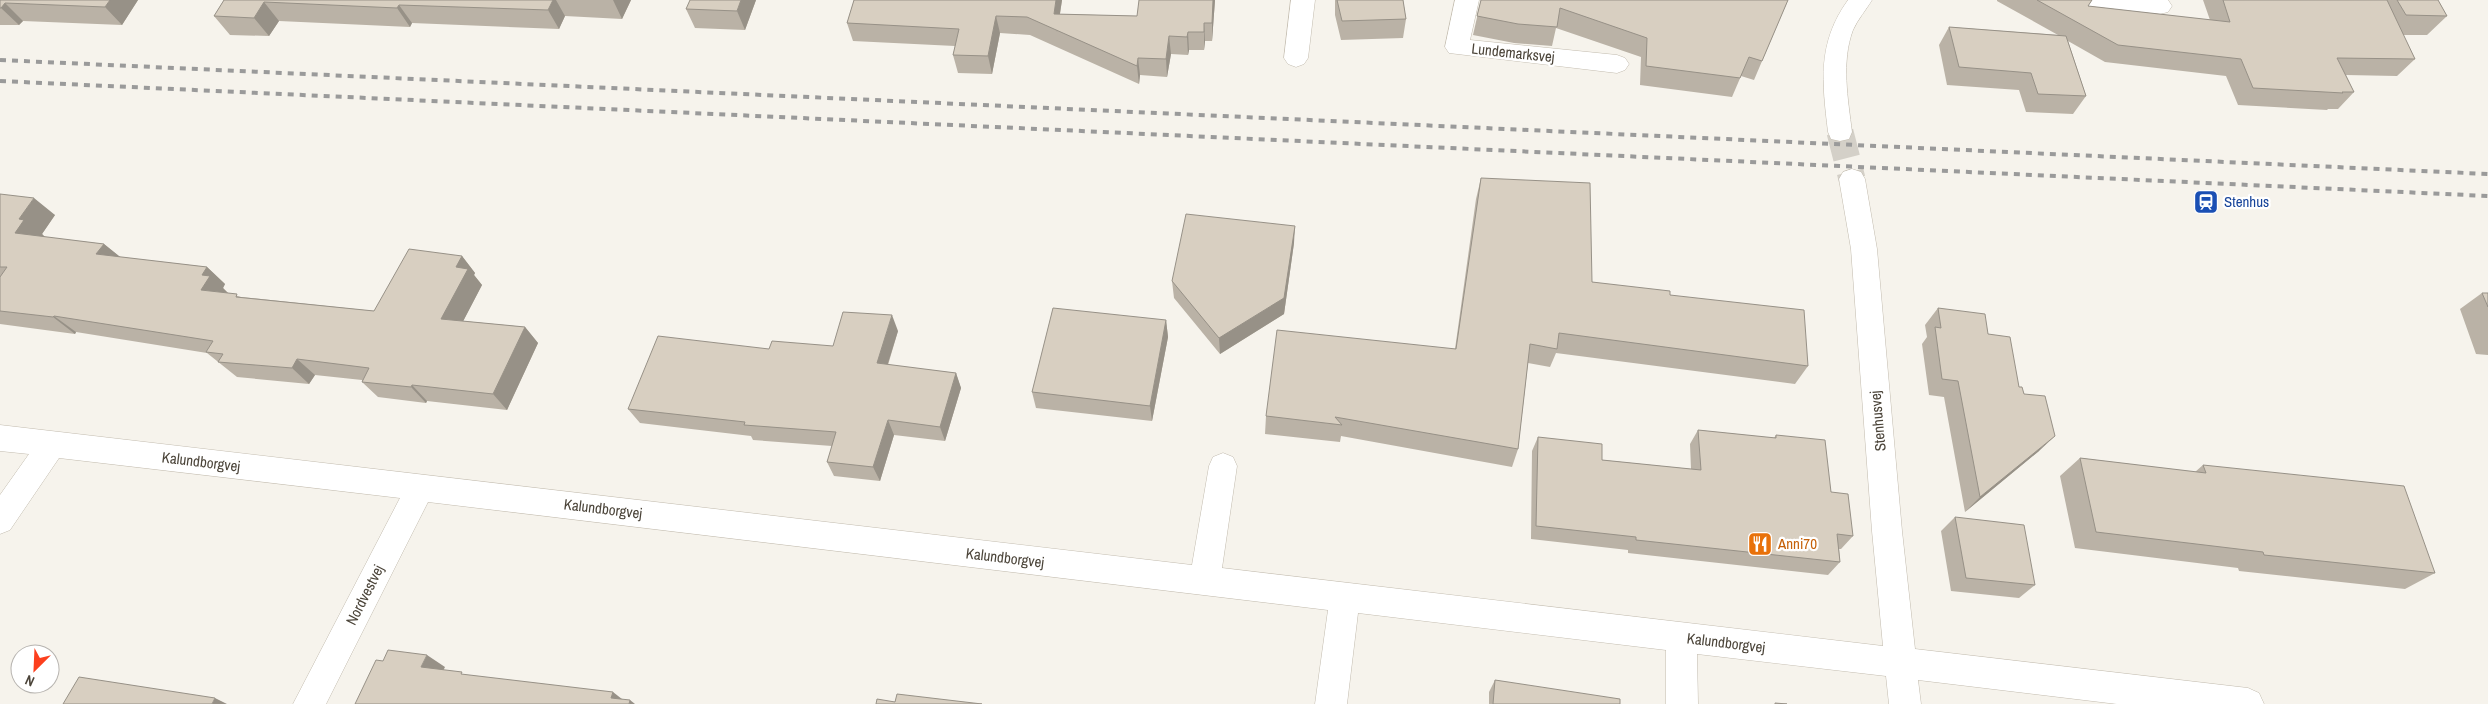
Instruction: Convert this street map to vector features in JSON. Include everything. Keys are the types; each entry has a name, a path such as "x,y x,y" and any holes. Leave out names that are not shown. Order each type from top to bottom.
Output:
{"street":[{"path":"1296,58 1304,0"},
{"name":"Lundemarksvej","path":"1467,0 1456,47 1617,64"},
{"path":"1840,132 1833,78 1834,54 1837,40 1860,0"},
{"path":"2095,0 2160,6"},
{"name":"Stenhusvej","path":"1852,179 1864,249 1887,531 1905,704"},
{"name":"Kalundborgvej","path":"0,438 422,487 1345,599 2248,704"},
{"path":"0,520 52,444"},
{"path":"1206,582 1223,466"},
{"name":"Nordvestvej","path":"309,704 422,487"},
{"path":"1331,704 1345,599"},
{"path":"1680,638 1682,704"}],"building":[{"path":"0,0 110,0 105,7 5,3 0,8"},
{"path":"224,0 553,0 548,10 399,5 397,8 264,2 254,18 214,16"},
{"path":"690,0 741,0 737,11 686,9"},
{"path":"854,0 1056,0 1054,14 1137,16 1139,0 1213,0 1212,23 1204,23 1204,32 1188,32 1187,37 1169,36 1166,59 1138,58 1137,66 1027,17 996,16 988,56 953,55 959,29 847,23"},
{"path":"1337,0 1403,0 1406,19 1342,21"},
{"path":"1481,0 1788,0 1762,61 1749,57 1740,78 1646,66 1647,38 1560,8 1557,27 1518,24 1477,16"},
{"path":"2037,0 2092,0 2088,6 2230,22 2223,0 2387,0 2415,59 2337,58 2354,92 2253,88 2241,59 2118,45"},
{"path":"2397,0 2438,0 2447,16 2406,15"},
{"path":"1949,27 2066,36 2086,96 2038,94 2031,73 1959,67"},
{"path":"1481,178 1590,183 1592,282 1670,291 1670,295 1804,310 1808,366 1559,333 1557,349 1530,344 1518,449 1335,417 1342,425 1266,416 1277,330 1456,349"},
{"path":"0,194 34,198 19,219 24,220 15,233 104,244 96,254 207,267 202,275 210,276 201,290 237,294 236,297 374,311 409,249 462,256 456,267 468,269 441,319 525,327 493,394 412,385 411,387 362,382 369,368 297,359 292,368 218,362 223,354 206,352 213,341 54,316 0,311 0,277 7,267 0,267"},
{"path":"1186,214 1295,226 1284,298 1219,338 1172,281"},
{"path":"2482,293 2488,293 2488,307"},
{"path":"1053,308 1166,320 1150,406 1032,392"},
{"path":"1938,308 1985,314 1988,334 2010,337 2019,387 2022,387 2024,394 2045,396 2055,436 1980,497 1958,381 1942,379 1935,327 1941,328"},
{"path":"843,312 892,315 877,363 956,373 940,427 888,420 873,467 827,462 836,432 744,425 745,422 628,409 658,336 769,349 772,341 833,346"},
{"path":"1698,430 1776,438 1776,435 1825,440 1831,492 1848,494 1853,536 1837,534 1840,562 1636,540 1636,537 1536,526 1538,437 1602,444 1602,460 1701,470"},
{"path":"2080,458 2206,473 2203,465 2404,486 2435,573 2264,555 2263,552 2096,532"},
{"path":"1955,517 2024,525 2035,585 1966,578"},
{"path":"388,650 427,655 421,667 462,672 461,674 613,692 611,698 630,700 629,704 355,704 376,660 383,661"},
{"path":"79,677 215,698 212,704 63,704"},
{"path":"1495,680 1620,699 1620,704 1493,704"},
{"path":"897,694 982,704 876,704 877,699 895,702"}],"tunnel":[{"path":"1840,132 1852,179"}],"railway":[{"path":"0,60 2488,174"},
{"path":"0,81 2488,196"}],"place":[{"name":"Stenhus","path":"2206,202"},
{"name":"Anni70","path":"1760,544"}]}
